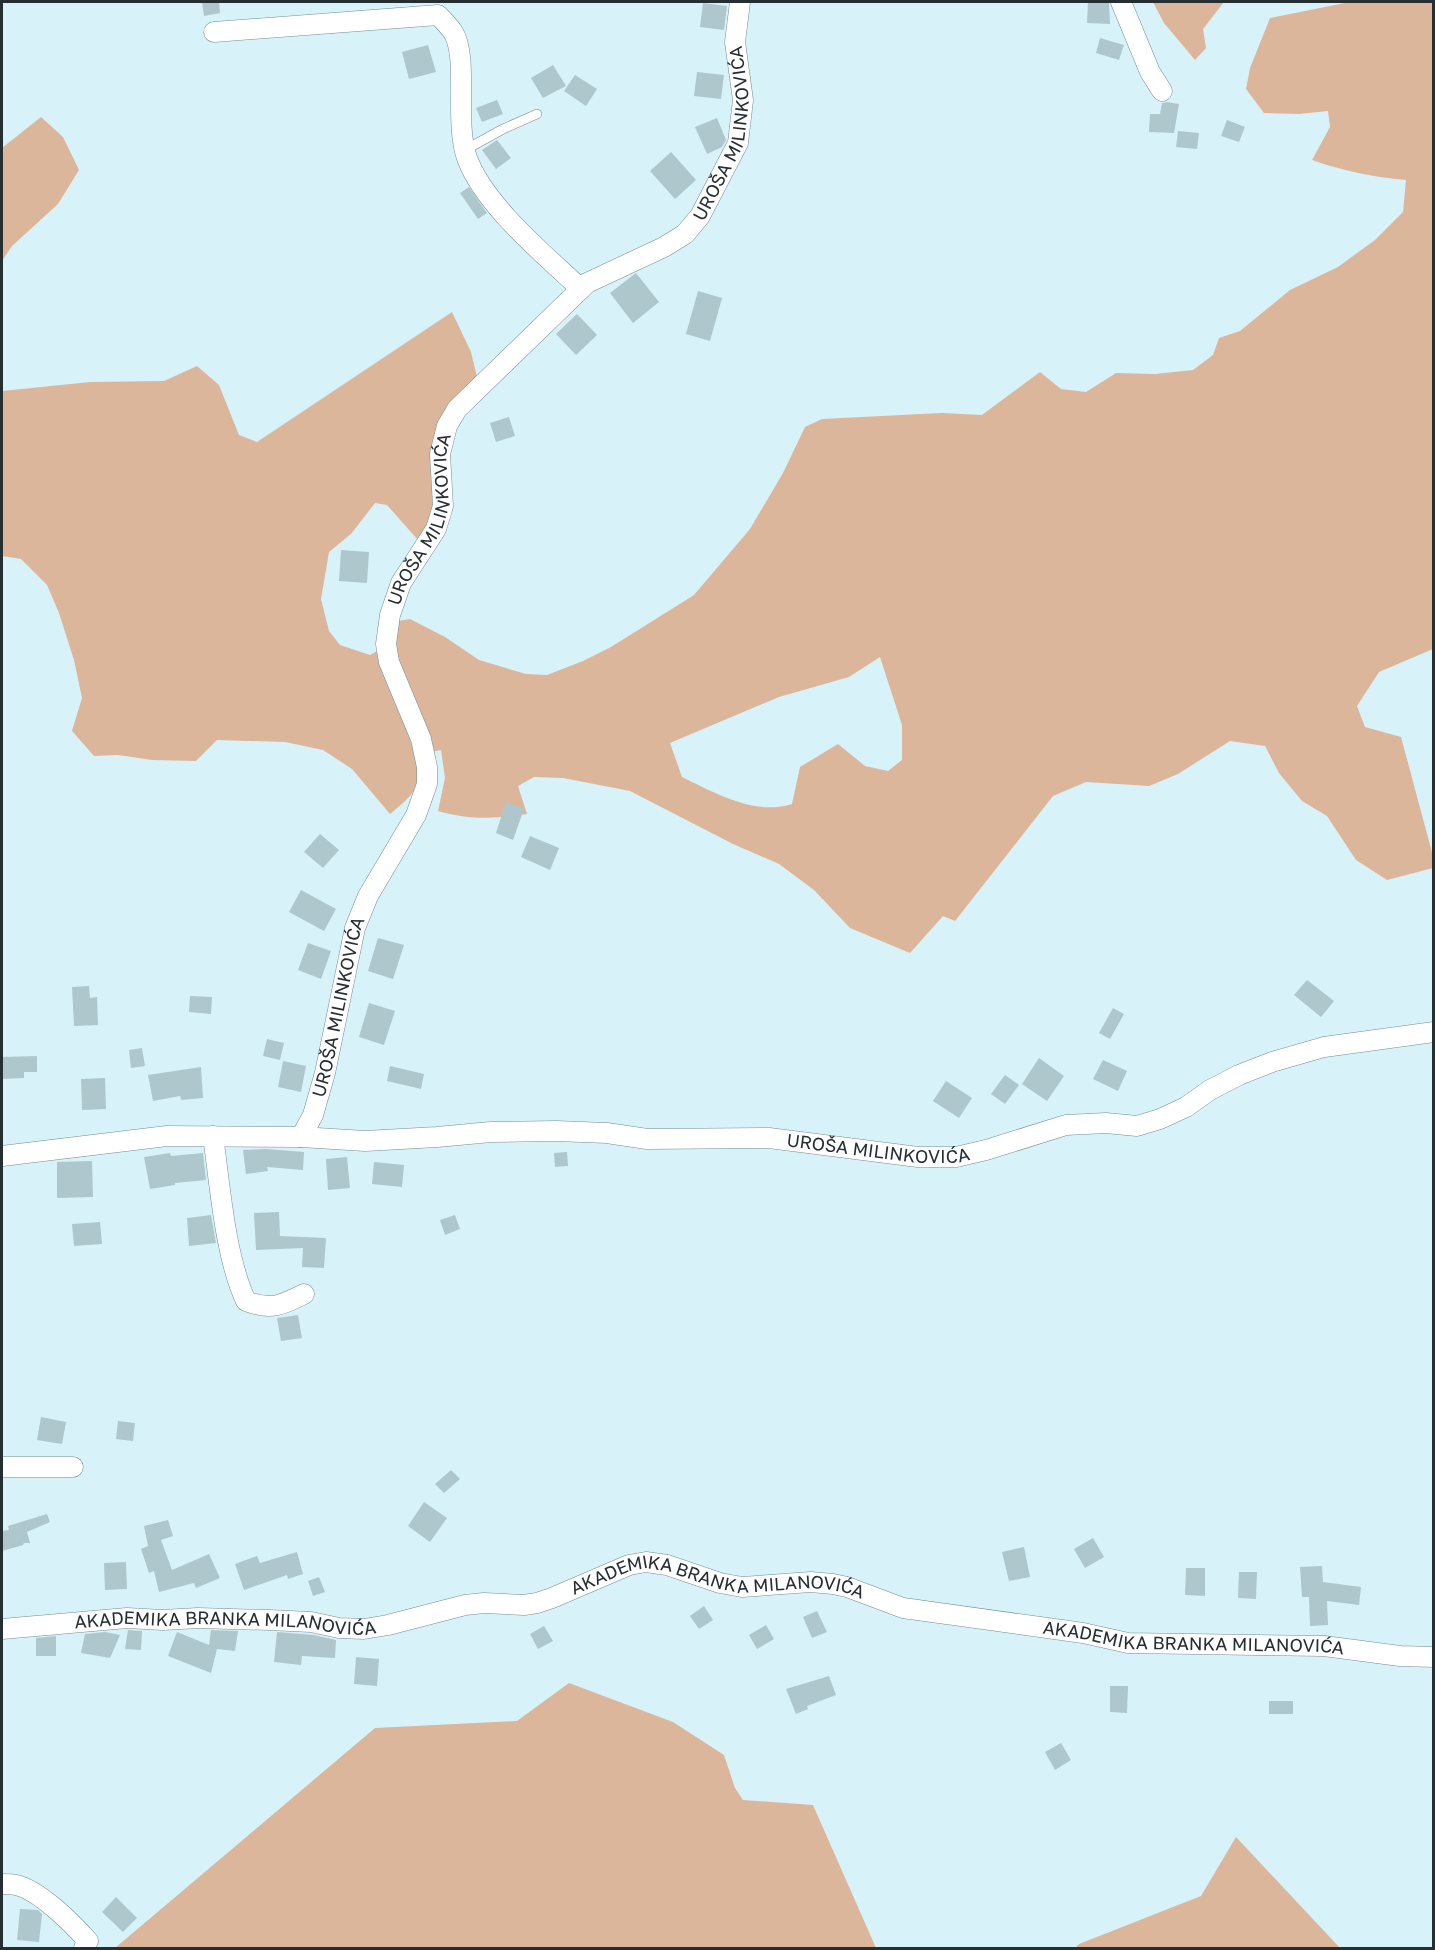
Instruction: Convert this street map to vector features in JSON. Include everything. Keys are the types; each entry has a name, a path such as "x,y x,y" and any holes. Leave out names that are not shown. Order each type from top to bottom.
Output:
{"street":[{"name":"UROŠA MILINKOVIĆA","path":"301,1137 313,1115 325,1073 355,928 368,896 416,815 427,784 427,767 421,739 389,662 386,644 390,615 401,583 436,529 443,506 440,454 447,426 457,409 587,283 664,247 685,234 700,216 738,143 743,100 735,42 740,2"},
{"path":"1120,2 1150,72 1162,91"},
{"path":"214,32 438,15 454,33 460,55 462,140 468,161 486,192 517,229 581,289"},
{"name":"UROŠA MILINKOVIĆA","path":"2,1156 167,1136 301,1137 365,1141 490,1132 556,1131 607,1132 647,1139 769,1137 860,1150 956,1157 1066,1125 1106,1123 1137,1126 1149,1123 1186,1107 1210,1090 1239,1075 1272,1062 1324,1047 1434,1032"},
{"path":"213,1136 226,1223 238,1280 246,1300 260,1306 279,1306 304,1294"},
{"path":"2,1467 73,1467"},
{"name":"AKADEMIKA BRANKA MILANOVIĆA","path":"2,1629 127,1618 290,1621 364,1629 465,1605 537,1603 552,1599 629,1565 646,1562 667,1565 720,1583 742,1587 811,1582 833,1584 903,1608 1083,1633 1128,1642 1324,1646 1400,1656 1434,1657"},
{"path":"2,1884 17,1885 40,1897 67,1919 88,1941 84,1948"}],"lane":[{"path":"465,150 502,129 537,114"}],"shaded area":[{"path":"1153,2 1224,2 1203,29 1206,48 1195,60 1164,23"},
{"path":"1350,2 1433,2 1433,649 1379,672 1357,706 1365,727 1401,737 1433,856 1433,868 1387,880 1356,860 1327,816 1302,801 1279,773 1265,746 1230,741 1178,774 1149,786 1086,782 1053,796 955,921 943,916 910,953 850,928 814,890 779,864 733,844 630,791 563,778 534,777 518,786 527,814 482,818 449,814 438,811 445,778 441,750 421,754 415,789 390,814 352,769 323,750 285,742 217,740 196,761 152,760 118,755 94,756 72,731 82,698 74,660 59,613 47,585 21,559 2,556 2,391 90,382 164,381 197,366 219,385 239,435 257,442 452,312 471,352 479,385 450,426 426,549 387,505 375,503 351,534 329,552 321,599 329,631 340,645 370,655 379,650 381,624 410,619 445,637 479,660 526,674 547,675 611,647 694,595 750,529 783,473 805,427 822,419 942,413 982,415 1040,372 1061,389 1086,392 1116,373 1155,374 1193,370 1213,355 1219,338 1240,331 1290,290 1338,267 1375,240 1403,212 1406,180 1358,173 1312,160 1330,127 1328,111 1299,114 1264,113 1246,89 1250,68 1270,18","holes":["880,657 902,725 902,760 888,771 865,766 838,744 800,767 792,804 778,807 764,807 736,801 682,777 670,743 779,697 849,677"]},
{"path":"41,117 63,137 79,170 58,204 12,246 2,261 2,148"},
{"path":"569,1683 673,1722 724,1755 735,1788 743,1800 813,1805 876,1948 115,1948 375,1728 517,1721"},
{"path":"1236,1837 1340,1948 1075,1948 1079,1944 1201,1896"}],"building":[{"path":"202,2 219,2 220,13 204,16"},
{"path":"1088,2 1109,2 1110,24 1087,23"},
{"path":"703,3 727,6 724,30 700,27"},
{"path":"1100,38 1124,45 1119,60 1096,53"},
{"path":"428,45 436,72 409,79 402,52"},
{"path":"553,65 566,86 543,98 531,78"},
{"path":"697,72 724,75 721,99 694,96"},
{"path":"575,75 597,89 586,106 564,91"},
{"path":"497,100 503,114 482,122 476,108"},
{"path":"1162,103 1179,104 1174,133 1149,132 1150,114 1160,114"},
{"path":"717,118 726,140 722,147 707,154 695,127"},
{"path":"1227,120 1245,127 1239,142 1221,136"},
{"path":"1178,131 1199,133 1197,149 1176,147"},
{"path":"497,140 511,158 496,169 482,150"},
{"path":"671,152 696,180 675,199 650,171"},
{"path":"469,187 487,213 478,219 460,193"},
{"path":"636,273 659,302 633,323 610,293"},
{"path":"698,291 722,298 710,341 686,334"},
{"path":"577,314 597,335 576,355 556,334"},
{"path":"509,417 515,436 496,442 490,423"},
{"path":"341,550 369,552 367,583 339,581"},
{"path":"506,802 524,809 513,840 496,833"},
{"path":"320,834 339,850 323,868 304,852"},
{"path":"530,836 559,848 550,870 521,857"},
{"path":"301,890 336,909 324,931 289,912"},
{"path":"378,938 404,945 393,979 368,971"},
{"path":"308,943 331,951 321,979 298,970"},
{"path":"1307,980 1334,1001 1321,1017 1294,995"},
{"path":"89,986 90,998 97,997 98,1025 74,1026 72,987"},
{"path":"190,996 212,997 211,1014 189,1012"},
{"path":"369,1003 395,1011 384,1045 359,1037"},
{"path":"1113,1008 1124,1014 1110,1039 1099,1033"},
{"path":"267,1039 284,1043 280,1060 263,1056"},
{"path":"142,1048 145,1066 131,1068 129,1050"},
{"path":"37,1056 37,1072 24,1072 24,1078 2,1079 2,1057"},
{"path":"1039,1058 1064,1076 1047,1101 1022,1084"},
{"path":"1103,1060 1127,1071 1118,1091 1093,1079"},
{"path":"283,1061 306,1066 301,1092 278,1087"},
{"path":"390,1066 424,1074 421,1089 387,1081"},
{"path":"201,1067 203,1098 181,1100 180,1096 153,1101 148,1075"},
{"path":"1005,1075 1019,1085 1005,1104 991,1094"},
{"path":"105,1078 106,1109 82,1110 81,1079"},
{"path":"946,1081 972,1098 959,1118 933,1101"},
{"path":"243,1150 304,1152 303,1170 267,1167 268,1171 246,1174"},
{"path":"567,1152 568,1166 555,1167 554,1153"},
{"path":"170,1153 171,1156 203,1153 206,1180 175,1183 175,1185 150,1189 144,1157"},
{"path":"347,1157 350,1188 328,1190 326,1159"},
{"path":"92,1161 93,1197 57,1198 57,1162"},
{"path":"374,1162 404,1165 402,1187 372,1184"},
{"path":"279,1212 280,1236 326,1238 324,1268 302,1267 303,1248 256,1250 254,1213"},
{"path":"211,1215 216,1243 189,1246 187,1218"},
{"path":"455,1215 460,1229 445,1235 440,1220"},
{"path":"100,1222 102,1244 74,1246 72,1224"},
{"path":"298,1315 302,1338 281,1341 277,1318"},
{"path":"41,1417 66,1422 62,1444 37,1440"},
{"path":"118,1421 135,1423 133,1441 116,1439"},
{"path":"451,1470 460,1479 444,1493 435,1484"},
{"path":"424,1502 447,1518 430,1542 408,1526"},
{"path":"47,1514 50,1522 27,1532 30,1543 2,1551 2,1531 9,1530 8,1526"},
{"path":"168,1520 173,1536 161,1540 172,1570 209,1554 220,1578 196,1588 194,1583 159,1592 154,1571 149,1573 141,1549 148,1546 144,1526"},
{"path":"1093,1538 1104,1557 1085,1568 1074,1549"},
{"path":"1024,1547 1030,1577 1009,1581 1002,1552"},
{"path":"297,1552 303,1574 288,1579 287,1575 244,1590 235,1564 257,1556 260,1563"},
{"path":"126,1562 127,1589 105,1590 104,1563"},
{"path":"1322,1566 1323,1582 1361,1587 1359,1605 1327,1601 1328,1625 1310,1626 1309,1597 1302,1597 1300,1567"},
{"path":"1186,1568 1205,1568 1205,1596 1185,1595"},
{"path":"1239,1572 1257,1572 1256,1599 1238,1598"},
{"path":"319,1577 325,1592 313,1596 308,1581"},
{"path":"704,1606 713,1620 699,1629 690,1616"},
{"path":"817,1611 827,1632 812,1638 803,1617"},
{"path":"766,1625 774,1639 757,1649 749,1635"},
{"path":"544,1626 553,1641 538,1649 530,1634"},
{"path":"128,1630 142,1631 141,1650 125,1649"},
{"path":"211,1630 238,1631 235,1651 217,1649 211,1673 168,1656 177,1632 209,1645"},
{"path":"105,1632 120,1635 110,1658 81,1653 85,1634"},
{"path":"277,1632 314,1635 336,1640 335,1658 302,1656 301,1665 274,1662"},
{"path":"56,1636 56,1656 36,1656 36,1638"},
{"path":"356,1657 379,1659 377,1686 354,1684"},
{"path":"829,1676 836,1695 807,1706 808,1709 796,1714 786,1689"},
{"path":"1110,1686 1128,1686 1127,1713 1110,1712"},
{"path":"1269,1701 1293,1701 1293,1714 1269,1714"},
{"path":"1061,1743 1071,1760 1055,1770 1045,1752"},
{"path":"116,1897 137,1918 123,1932 102,1912"},
{"path":"20,1909 38,1910 42,1914 39,1942 17,1940"}]}
